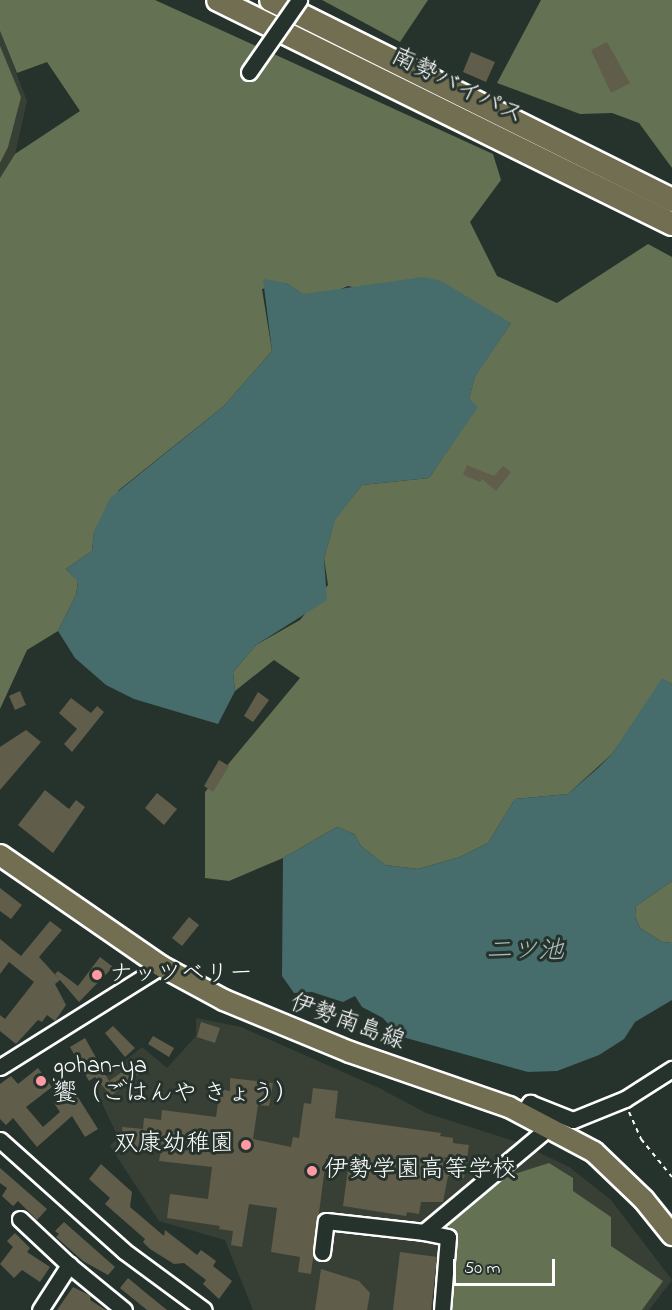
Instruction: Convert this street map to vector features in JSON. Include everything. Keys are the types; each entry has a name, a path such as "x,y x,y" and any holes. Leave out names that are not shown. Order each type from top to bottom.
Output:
{"highway":[{"name":"南勢バイパス","path":"218,0 672,224"},
{"name":"南勢バイパス","path":"271,0 672,200"}],"main road":[{"name":"伊勢南島線","path":"0,855 161,966 268,1021 522,1114 594,1152 644,1200 672,1235"}],"street":[{"path":"249,72 299,0"},
{"path":"0,1067 161,966"},
{"path":"522,1114 530,1103 573,1120 625,1100 672,1069"},
{"path":"424,1232 549,1127"},
{"path":"0,1140 124,1251 204,1310"},
{"path":"20,1218 69,1265 124,1310"},
{"path":"322,1252 326,1221 424,1232 448,1237 441,1310"},
{"path":"40,1310 69,1265"}],"path":[{"path":"625,1100 642,1139 672,1177"}],"shaded area":[{"path":"0,31 27,101 15,154 0,178"},
{"path":"196,1018 241,1027 379,1088 426,1113 517,1142 569,1167 611,1200 672,1280 649,1310 253,1310 225,1240 159,1221 110,1146 118,1137 94,1086 142,1047 167,1068 196,1036"}],"green space":[{"path":"0,0 155,0 493,154 501,180 470,222 497,276 557,303 648,244 672,257 672,684 663,679 612,754 568,794 515,799 488,843 460,857 418,869 385,865 361,846 354,834 337,827 283,858 229,881 205,878 205,792 300,678 274,660 235,691 233,672 256,645 300,620 328,585 324,558 335,519 362,485 429,478 477,407 469,399 475,376 511,323 348,286 331,293 304,295 286,283 262,289 272,351 224,406 119,490 94,532 92,551 66,569 78,581 76,595 58,631 27,650 0,709 0,178 15,154 80,111 47,62 17,73 0,31"},
{"path":"322,0 428,0 400,42"},
{"path":"541,0 672,0 672,168 639,123 612,113 580,114 497,83"},
{"path":"0,46 21,97 8,147 0,163"},
{"path":"672,881 672,943 662,942 640,928 635,916 636,906"},
{"path":"549,1163 573,1178 573,1191 611,1217 611,1246 663,1281 642,1310 445,1310 449,1225 508,1176"}],"water":[{"path":"423,277 441,281 511,323 475,377 469,399 478,407 429,478 362,485 335,520 324,558 327,600 256,645 233,672 235,691 218,724 134,699 106,685 75,658 58,631 76,595 78,582 66,569 92,551 94,532 110,498 224,406 272,351 263,279 286,283 304,294"},
{"name":"二ツ池","path":"662,678 672,684 672,881 636,906 635,916 640,928 662,942 672,943 672,1000 635,1022 624,1039 599,1055 557,1071 528,1072 399,1036 383,1018 362,1007 355,996 343,1002 312,992 294,993 282,976 283,858 337,827 354,834 361,846 385,865 418,869 460,857 488,843 515,799 568,794 598,768 612,754"}],"building":[{"path":"607,42 630,83 611,93 591,50"},
{"path":"471,52 495,62 486,82 463,72"},
{"path":"467,465 494,476 503,466 511,472 496,491 482,479 480,482 463,475"},
{"path":"20,691 26,705 15,710 9,696"},
{"path":"258,692 269,700 253,722 244,716"},
{"path":"71,698 91,713 97,706 104,712 72,752 64,744 77,729 59,713"},
{"path":"26,730 41,742 0,790 0,747"},
{"path":"219,760 229,766 213,792 204,786"},
{"path":"45,790 69,809 76,800 85,807 53,853 18,825"},
{"path":"157,793 177,809 164,825 145,808"},
{"path":"0,888 22,905 11,919 0,911"},
{"path":"189,917 199,925 182,946 172,938"},
{"path":"50,921 62,930 39,957 60,980 55,984 66,1005 55,1021 47,1015 42,1022 38,1020 16,1044 0,1031 0,1015 5,1019 34,982 9,962 0,974 0,939 21,956"},
{"path":"100,957 113,967 79,1002 55,974 58,971 78,986"},
{"path":"201,1022 220,1028 215,1043 197,1037"},
{"path":"113,1026 135,1048 125,1057 105,1033"},
{"path":"153,1036 174,1048 169,1057 148,1044"},
{"path":"85,1038 109,1081 140,1060 145,1068 111,1096 95,1077 89,1081 70,1047"},
{"path":"38,1068 52,1087 26,1107 43,1127 60,1112 54,1103 74,1091 98,1129 85,1137 72,1116 37,1147 13,1118 6,1125 0,1119 0,1084 11,1076 18,1084"},
{"path":"230,1078 273,1083 269,1106 258,1105 253,1139 291,1147 293,1137 299,1138 304,1103 311,1104 313,1088 338,1091 335,1118 441,1133 440,1136 453,1138 453,1143 469,1145 464,1178 448,1176 443,1202 421,1202 419,1214 407,1212 406,1216 343,1206 349,1162 326,1159 311,1274 298,1272 300,1257 271,1252 277,1208 249,1204 242,1247 231,1245 233,1231 219,1229 220,1226 167,1218 170,1194 208,1199 212,1167 159,1161 161,1150 124,1147 122,1127 143,1129 144,1118 161,1120 162,1110 216,1117 220,1089 230,1091"},
{"path":"101,1164 132,1192 130,1207 164,1236 165,1230 197,1255 201,1250 216,1261 213,1266 232,1281 219,1299 203,1284 206,1280 184,1263 174,1264 150,1249 143,1242 145,1239 105,1204 110,1198 89,1179"},
{"path":"0,1168 47,1209 37,1220 18,1201 13,1206 2,1196 7,1188 0,1183"},
{"path":"64,1222 115,1267 108,1275 83,1261 56,1237 59,1234 55,1231"},
{"path":"15,1233 30,1248 27,1252 50,1267 40,1282 22,1270 14,1278 0,1264 13,1247 7,1241"},
{"path":"400,1252 437,1257 431,1310 393,1310"},
{"path":"321,1269 359,1281 370,1293 367,1310 315,1310"},
{"path":"128,1278 167,1310 147,1310 120,1288"},
{"path":"73,1287 91,1296 90,1300 106,1310 57,1310"}],"place":[{"name":"ナッツベリー","path":"97,975"},
{"name":"gohan-ya 饗（ごはんや きょう）","path":"41,1081"},
{"name":"双康幼稚園","path":"246,1145"},
{"name":"伊勢学園高等学校","path":"312,1171"}]}
